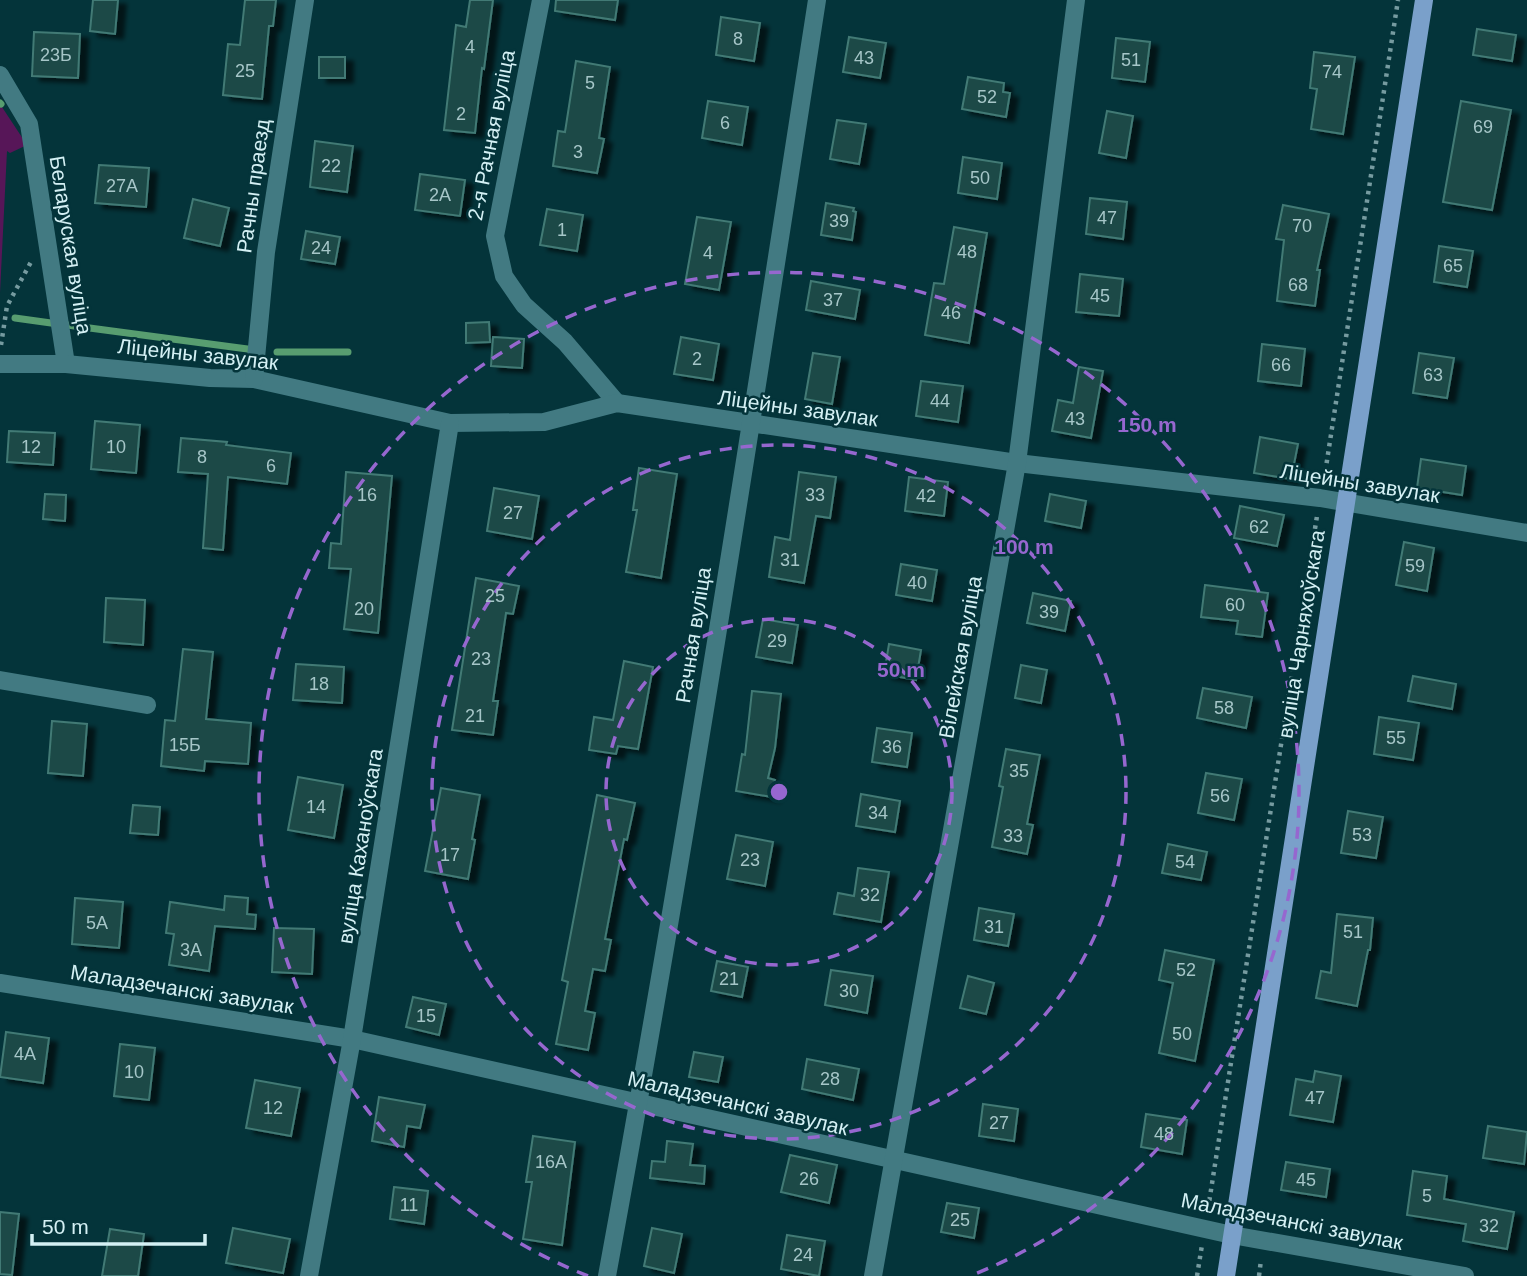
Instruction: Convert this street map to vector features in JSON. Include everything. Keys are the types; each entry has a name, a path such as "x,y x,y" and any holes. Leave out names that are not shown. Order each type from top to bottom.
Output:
{"main road":[{"name":"вуліца Чарняхоўскага","path":"1226,1276 1424,0"}],"street":[{"name":"Рачны праезд","path":"254,379 266,252 304,0"},
{"name":"2-я Рачная вуліца","path":"541,0 495,236 504,276 524,305 565,342 617,402"},
{"name":"Рачная вуліца","path":"607,1276 639,1104 751,424 817,0"},
{"name":"Вілейская вуліца","path":"873,1276 1017,463 1076,0"},
{"name":"Беларуская вуліца","path":"0,75 29,124 66,364 0,364"},
{"name":"Ліцейны завулак","path":"66,364 210,378 254,379 450,423 544,422 617,402 1017,463 1320,498 1527,533"},
{"name":"вуліца Каханоўскага","path":"309,1276 352,1039 450,423"},
{"path":"0,680 146,705"},
{"name":"Маладзечанскі завулак","path":"0,983 352,1039 1232,1234 1465,1276"}],"path":[{"path":"1197,1276 1398,0"},
{"path":"0,349 6,306 47,232"}],"shaded area":[{"path":"0,104 27,145 10,153 7,151 0,293"}],"building":[{"path":"93,0 118,0 115,34 90,31"},
{"path":"245,0 276,0 273,26 269,26 262,99 223,95 228,44 240,45"},
{"path":"470,0 493,0 475,133 444,130 456,25 466,27"},
{"path":"556,0 618,0 615,20 555,11"},
{"path":"721,17 760,23 754,61 716,55"},
{"path":"1477,29 1516,35 1512,61 1473,55"},
{"path":"34,32 80,34 78,78 32,76"},
{"path":"849,37 886,43 880,78 843,72"},
{"path":"1116,38 1150,42 1145,82 1112,78"},
{"path":"1314,52 1355,57 1343,134 1311,129 1317,89 1310,88"},
{"path":"319,57 345,57 345,78 319,78"},
{"path":"576,61 610,67 599,138 604,139 597,173 553,166 558,131 565,132"},
{"path":"968,77 1004,83 1003,92 1010,93 1006,117 962,109"},
{"path":"708,101 748,107 742,145 702,138"},
{"path":"1461,101 1511,110 1492,210 1443,202"},
{"path":"1107,111 1133,116 1126,158 1099,153"},
{"path":"837,120 866,124 859,164 830,159"},
{"path":"315,141 353,146 347,192 310,187"},
{"path":"963,157 1002,163 997,199 958,193"},
{"path":"99,165 149,168 146,207 95,203"},
{"path":"420,174 465,180 460,216 415,210"},
{"path":"1090,198 1127,202 1123,239 1086,234"},
{"path":"193,199 229,208 220,246 184,238"},
{"path":"826,203 854,208 853,211 856,212 852,240 821,235"},
{"path":"1283,205 1329,214 1317,270 1320,270 1315,306 1277,301 1284,240 1276,239"},
{"path":"547,209 583,215 577,251 540,245"},
{"path":"697,217 731,222 719,290 685,284"},
{"path":"954,227 987,233 969,343 925,335 934,283 944,284"},
{"path":"306,231 340,237 335,264 301,259"},
{"path":"1439,246 1473,251 1467,287 1434,282"},
{"path":"1080,274 1123,279 1119,316 1076,312"},
{"path":"811,281 860,290 855,319 806,310"},
{"path":"489,322 490,342 466,343 466,323"},
{"path":"493,337 524,339 522,368 491,366"},
{"path":"681,337 719,344 713,380 674,374"},
{"path":"1262,344 1305,349 1301,386 1258,381"},
{"path":"813,353 840,357 832,404 805,399"},
{"path":"1419,353 1454,358 1447,398 1413,393"},
{"path":"1079,367 1103,371 1091,438 1052,431 1058,400 1073,403"},
{"path":"921,381 963,386 958,422 916,416"},
{"path":"95,421 140,425 136,473 91,469"},
{"path":"9,431 55,433 53,465 7,462"},
{"path":"1260,437 1298,444 1291,479 1254,473"},
{"path":"181,438 227,442 226,445 291,453 287,484 228,477 223,550 203,548 208,474 178,472"},
{"path":"1421,459 1466,466 1462,495 1417,488"},
{"path":"639,468 677,474 661,578 626,572 637,510 633,510"},
{"path":"346,472 392,476 378,633 344,629 351,569 329,568 331,543 341,544"},
{"path":"799,472 836,477 830,518 816,516 804,583 769,577 775,537 790,540"},
{"path":"909,477 948,482 944,516 905,511"},
{"path":"494,488 539,496 532,539 487,531"},
{"path":"45,494 66,495 65,521 43,519"},
{"path":"1050,494 1086,501 1081,528 1045,521"},
{"path":"1240,506 1284,515 1277,546 1234,538"},
{"path":"1404,542 1434,548 1427,591 1396,585"},
{"path":"901,564 937,570 932,601 896,595"},
{"path":"476,578 519,586 513,614 506,613 493,701 498,701 493,735 452,730"},
{"path":"1205,585 1268,593 1262,637 1236,634 1238,621 1201,617"},
{"path":"1033,593 1071,601 1065,631 1027,623"},
{"path":"106,598 145,600 143,645 104,642"},
{"path":"763,619 798,625 792,663 756,657"},
{"path":"889,644 921,650 916,680 884,674"},
{"path":"183,649 213,652 206,719 251,723 248,764 205,761 204,771 161,766 165,720 175,721"},
{"path":"624,661 653,667 638,749 618,746 616,754 589,750 594,717 613,720"},
{"path":"296,664 344,667 342,703 293,700"},
{"path":"1021,665 1047,670 1041,703 1015,698"},
{"path":"1413,676 1456,684 1452,709 1408,701"},
{"path":"1203,688 1252,697 1246,728 1197,718"},
{"path":"752,691 781,694 775,748 768,778 775,780 772,797 736,791 742,754 745,755"},
{"path":"1379,717 1419,723 1413,760 1374,754"},
{"path":"52,721 87,724 83,776 48,773"},
{"path":"877,728 912,733 907,767 872,762"},
{"path":"1006,749 1040,755 1027,824 1033,825 1027,854 992,847 1003,787 999,786"},
{"path":"1206,773 1242,779 1234,820 1198,813"},
{"path":"298,777 343,785 334,838 288,830"},
{"path":"441,788 480,795 468,879 425,871"},
{"path":"861,794 900,801 895,832 856,826"},
{"path":"597,795 635,803 627,840 624,839 605,939 611,940 605,971 593,969 585,1011 595,1013 588,1050 556,1044 568,982 562,980"},
{"path":"133,805 160,807 158,835 130,833"},
{"path":"1348,811 1383,817 1376,858 1341,853"},
{"path":"736,835 773,842 765,886 727,879"},
{"path":"1168,844 1207,852 1201,880 1162,873"},
{"path":"858,868 889,872 881,922 834,914 838,893 854,896"},
{"path":"225,896 248,898 247,914 256,915 255,929 215,926 209,971 169,965 174,934 166,933 170,902 224,910"},
{"path":"75,898 123,902 119,948 72,944"},
{"path":"979,908 1014,914 1008,946 974,940"},
{"path":"1337,914 1373,918 1370,950 1357,1006 1316,998 1321,971 1331,973"},
{"path":"274,928 314,929 312,974 272,972"},
{"path":"1165,950 1214,960 1195,1061 1159,1053 1173,983 1159,980"},
{"path":"717,961 748,967 742,997 711,991"},
{"path":"831,970 873,976 867,1013 825,1005"},
{"path":"968,976 994,983 986,1014 960,1008"},
{"path":"413,997 446,1004 439,1035 406,1027"},
{"path":"6,1032 49,1038 43,1083 0,1077"},
{"path":"120,1044 155,1048 149,1100 114,1096"},
{"path":"694,1052 723,1057 718,1082 689,1077"},
{"path":"807,1059 859,1069 853,1100 802,1089"},
{"path":"1315,1071 1341,1076 1333,1122 1290,1115 1296,1079 1313,1082"},
{"path":"255,1080 300,1088 291,1136 246,1128"},
{"path":"379,1097 425,1105 420,1128 407,1126 404,1147 372,1141"},
{"path":"983,1104 1018,1109 1014,1141 979,1136"},
{"path":"1146,1114 1187,1120 1182,1154 1141,1147"},
{"path":"1488,1126 1527,1132 1524,1164 1483,1158"},
{"path":"533,1136 575,1142 562,1245 523,1239 532,1182 526,1182"},
{"path":"667,1141 693,1144 690,1165 705,1166 704,1184 650,1178 652,1161 665,1162"},
{"path":"790,1155 837,1165 829,1203 781,1192"},
{"path":"1286,1162 1330,1169 1326,1197 1281,1190"},
{"path":"1413,1171 1447,1176 1444,1199 1514,1212 1507,1249 1463,1241 1466,1224 1407,1215"},
{"path":"394,1187 428,1191 424,1224 390,1219"},
{"path":"947,1203 979,1208 974,1238 941,1232"},
{"path":"0,1212 19,1214 12,1275 0,1274"},
{"path":"233,1228 290,1239 283,1273 226,1263"},
{"path":"652,1228 682,1234 674,1273 644,1266"},
{"path":"110,1229 144,1234 138,1276 102,1276"},
{"path":"787,1235 825,1241 819,1276 781,1269"}],"waterway":[{"path":"15,318 51,323"},
{"path":"67,325 255,350"},
{"path":"277,352 348,352"}]}
